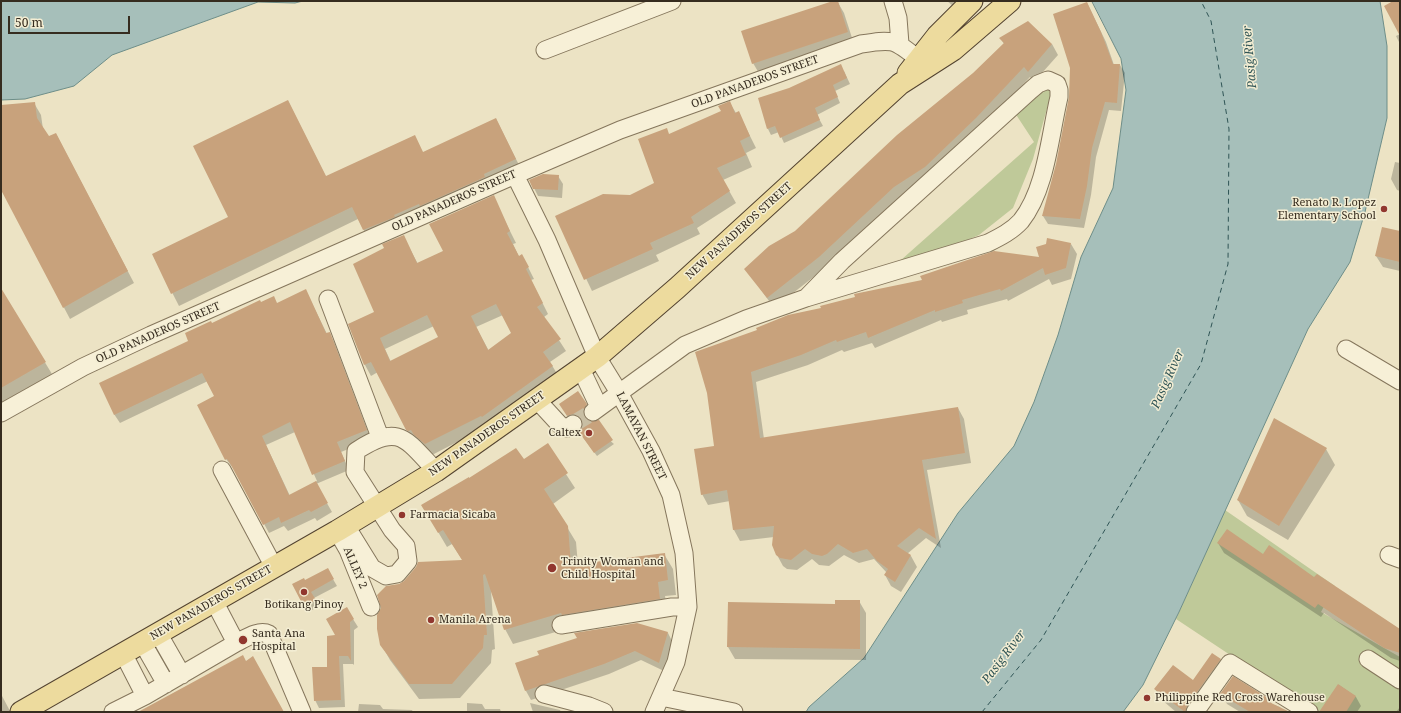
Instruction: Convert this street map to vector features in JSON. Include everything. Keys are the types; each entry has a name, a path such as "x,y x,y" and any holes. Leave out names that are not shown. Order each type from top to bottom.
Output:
{"main road":[{"name":"NEW PANADEROS STREET","path":"28,710 436,471 589,363 677,288 900,84 953,50 1010,1"},
{"name":"NEW PANADEROS STREET","path":"900,84 937,36 967,5"}],"street":[{"path":"545,50 672,1"},
{"path":"893,1 898,18 900,44 918,59"},
{"name":"OLD PANADEROS STREET","path":"1,413 83,367 138,341 515,174 620,130 861,44 885,41 900,44"},
{"path":"589,363 596,409 618,391 685,344 746,319 806,298 988,244 1005,234 1020,222 1031,206 1040,183 1059,97 1057,84 1048,80 1038,84 842,261 806,298"},
{"name":"LAMAYAN STREET","path":"515,174 547,240 589,363 618,391 651,451 671,495 684,553 688,608 676,662 654,712"},
{"path":"328,299 380,438"},
{"path":"1346,349 1400,381"},
{"path":"537,400 560,425 567,428 574,424"},
{"path":"341,528 372,568 386,576 397,574 408,561 406,546 376,507 355,472 356,451 380,438 392,435 410,444 436,471"},
{"path":"222,470 274,567"},
{"name":"ALLEY 2","path":"341,528 348,550 371,607"},
{"path":"214,601 236,643"},
{"path":"561,625 672,608 688,608"},
{"path":"113,712 145,696 236,643 264,631 269,634 302,712"},
{"path":"150,638 182,674"},
{"path":"150,638 166,684"},
{"path":"123,653 145,696"},
{"path":"1368,659 1400,680"},
{"path":"1195,712 1230,663 1309,712"},
{"path":"544,694 589,706 604,712"},
{"path":"661,697 734,712"}],"green space":[{"path":"1054,83 1033,159 1013,208 979,235 912,264 901,260 1034,142 1011,107"},
{"path":"1225,510 1335,586 1321,612 1400,657 1400,712 1316,712 1176,619"}],"water":[{"path":"1,1 303,1 295,3 258,2 112,55 74,86 25,99 1,100"},
{"name":"Pasig River","path":"1092,1 1380,1 1387,46 1387,118 1365,212 1350,262 1308,329 1179,612 1143,685 1123,712 806,712 809,707 864,658 958,513 1014,446 1034,402 1058,335 1081,257 1113,188 1126,90 1121,59"}],"building":[{"path":"833,1 838,1 848,32 752,64 741,31"},
{"path":"1393,1 1400,1 1400,36 1384,6"},
{"path":"1087,2 1101,32 1113,64 1120,64 1117,103 1105,102 1092,148 1087,186 1080,219 1042,216 1056,164 1069,97 1070,68 1053,14"},
{"path":"1028,21 1052,44 1028,72 1024,67 976,118 925,167 894,187 819,257 767,298 744,269 769,246 795,231 897,135 973,73 1004,43 999,38"},
{"path":"841,64 847,78 833,85 838,97 815,108 820,120 780,138 775,126 767,129 758,98 789,88"},
{"path":"288,100 326,176 415,135 423,152 496,118 516,159 484,174 485,177 420,206 419,204 394,215 395,217 363,230 352,207 171,294 152,254 228,217 193,146"},
{"path":"730,101 735,113 739,111 750,136 740,141 746,155 717,168 730,191 691,217 694,223 650,243 653,249 584,280 555,216 603,194 630,195 654,183 638,139 667,128 669,134 721,111 718,106"},
{"path":"35,102 37,118 49,136 56,133 128,271 63,308 1,190 1,105"},
{"path":"543,174 559,175 558,190 533,189 529,180"},
{"path":"494,195 510,231 507,233 519,256 522,254 529,267 526,269 543,303 537,307 561,339 543,352 553,366 482,417 481,416 425,444 414,435 411,430 406,430 371,362 364,365 348,324 374,312 353,264 384,248 382,244 404,235 417,263 443,251 429,224","holes":["496,304 511,333 488,350 471,316","427,315 438,337 390,361 380,338"]},
{"path":"1382,227 1400,231 1400,262 1375,256"},
{"path":"1047,238 1071,243 1066,268 1045,275 1043,268 1001,291 1000,289 962,300 963,303 935,312 935,310 868,338 866,332 837,342 836,340 801,355 751,372 760,438 958,407 965,453 922,460 936,539 919,528 897,546 911,555 895,582 884,575 888,569 877,561 867,549 853,553 838,544 827,554 822,556 812,554 805,549 791,560 780,558 776,555 772,545 774,526 733,530 727,490 701,495 694,449 714,446 707,393 695,352 757,330 756,328 788,315 821,308 820,306 855,297 854,294 922,280 920,276 994,251 1039,257 1036,247 1046,244"},
{"path":"1,288 46,362 1,388"},
{"path":"306,289 326,333 330,332 367,430 337,442 345,461 312,475 290,422 262,436 289,495 316,481 328,503 311,512 309,510 281,523 279,517 263,525 231,465 227,459 225,460 197,405 214,396 202,373 114,415 99,383 188,341 185,333 211,321 212,323 260,300 261,302 274,296 277,303"},
{"path":"578,391 587,404 583,413 585,418 589,421 599,420 613,440 594,453 579,432 583,424 581,418 573,414 567,416 559,404"},
{"path":"1274,418 1327,448 1279,526 1237,500"},
{"path":"548,443 568,473 544,489 568,526 571,565 665,553 668,580 658,582 660,599 562,615 561,613 504,630 485,574 483,575 487,635 484,635 483,648 452,684 409,684 380,645 377,629 377,615 381,608 377,595 386,586 399,584 404,581 416,567 418,562 462,560 443,530 438,533 421,505 469,478 516,448 524,459"},
{"path":"1227,529 1263,554 1269,545 1314,577 1317,574 1400,629 1400,653 1384,648 1318,604 1315,608 1217,543"},
{"path":"328,568 334,579 311,592 316,600 304,607 292,584 304,578 305,580"},
{"path":"835,600 860,600 860,649 727,647 728,602 835,604"},
{"path":"347,607 354,619 350,622 351,661 348,656 339,656 341,700 314,701 312,667 327,667 327,636 335,635 326,619"},
{"path":"637,623 668,632 659,663 635,651 604,664 525,691 515,663 539,655 537,651 577,638 574,633"},
{"path":"1212,653 1221,659 1187,706 1185,712 1154,689 1173,665 1193,680"},
{"path":"243,655 246,661 253,656 284,712 138,712"},
{"path":"1233,676 1271,700 1269,702 1290,712 1250,712 1220,694"},
{"path":"1338,684 1356,696 1346,712 1319,712"}],"ferry route":[{"path":"982,712 1041,640 1201,364 1228,264 1229,129 1211,21 1201,1"}],"tunnel":[{"path":"573,424 593,412"}],"place":[{"name":"Renato R. Lopez Elementary School","path":"1384,209"},
{"name":"Caltex","path":"589,433"},
{"name":"Farmacia Sicaba","path":"402,515"},
{"name":"Trinity Woman and Child Hospital","path":"552,568"},
{"name":"Botikang Pinoy","path":"304,592"},
{"name":"Manila Arena","path":"431,620"},
{"name":"Santa Ana Hospital","path":"243,640"},
{"name":"Philippine Red Cross Warehouse","path":"1147,698"}]}
